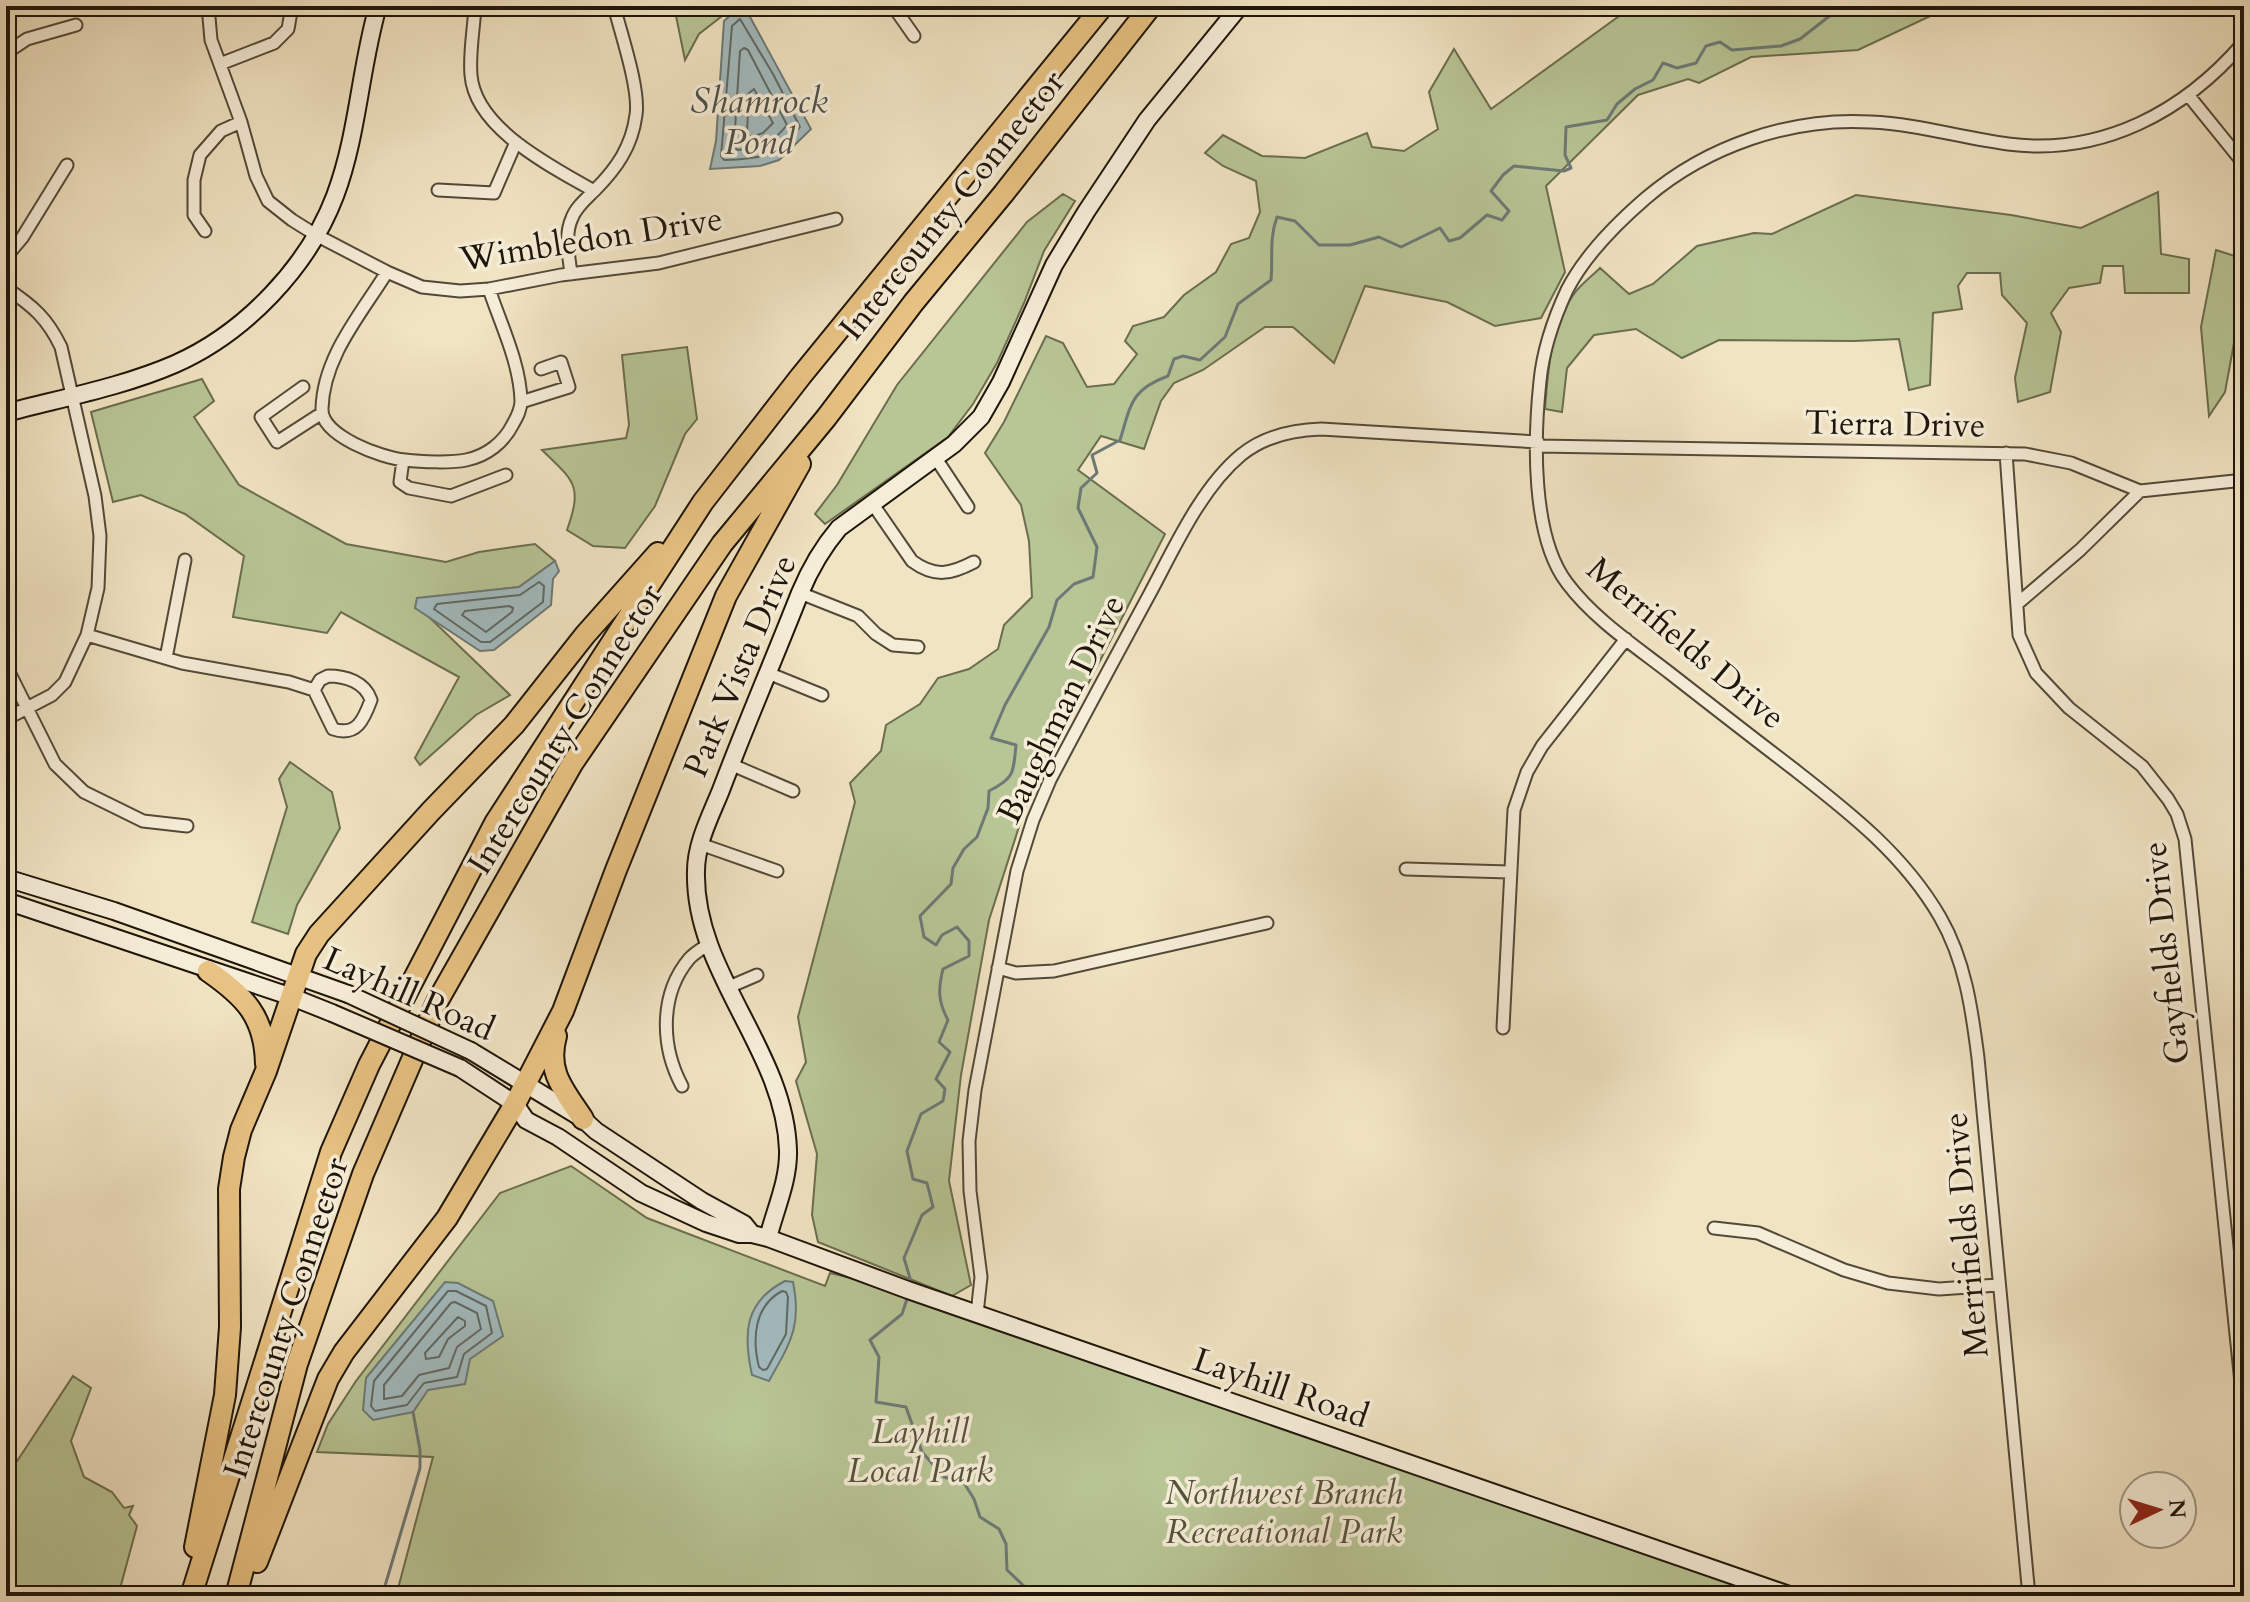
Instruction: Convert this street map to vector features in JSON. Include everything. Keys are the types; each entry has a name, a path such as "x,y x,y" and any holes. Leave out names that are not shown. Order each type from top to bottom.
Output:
{"highway":[{"name":"Intercounty Connector","path":"189,1596 331,1152 369,1065 495,823 703,502 801,376 1103,6"},
{"name":"Intercounty Connector","path":"236,1596 297,1364 363,1174 437,1002 572,764 722,544 826,418 914,302 1151,6"},
{"path":"583,1119 558,1081 551,1054 563,1011 726,596 826,418"},
{"path":"189,1596 197,1534 225,1395 230,1327 229,1189 234,1157 241,1130 266,1071 306,954 319,934 514,725 585,635 703,502"},
{"path":"208,971 238,992 254,1011 266,1047 266,1071"},
{"path":"243,1596 328,1379 344,1352 447,1218 515,1104 563,1011"}],"main road":[{"path":"6,413 145,375 177,363 249,316 288,275 316,235 335,197 348,154 368,41 378,6"},
{"name":"Park Vista Drive","path":"760,1236 785,1179 788,1153 786,1128 777,1092 709,944 697,906 695,869 700,844 730,764 800,593 827,542 839,528 954,444 981,417 1001,382 1054,265 1086,212 1147,120 1240,6"},
{"name":"Layhill Road","path":"6,878 114,911 348,994 471,1051 526,1082 702,1201 760,1236"},
{"name":"Layhill Road","path":"6,901 292,997 460,1068 515,1104 526,1120 558,1137 641,1193 706,1223 739,1234 760,1236 1792,1596"}],"street":[{"name":"Wimbledon Drive","path":"208,6 211,40 241,122 256,176 268,201 316,235 387,272 435,289 489,289 571,274 659,263 836,219"},
{"path":"220,64 274,43 288,29 292,6"},
{"path":"475,6 471,77 478,97 497,125 533,156 594,191"},
{"path":"571,274 568,237 572,218 619,164 632,138 637,112 636,94 614,6"},
{"path":"893,6 914,36"},
{"path":"6,53 27,39 76,25"},
{"name":"Merrifields Drive","path":"2029,1596 1971,1007 1962,969 1942,920 1910,872 1869,829 1626,639 1583,603 1563,579 1550,554 1539,511 1540,378 1552,326 1569,287 1609,233 1647,198 1683,171 1732,146 1781,130 1832,122 1870,121 1908,125 2011,145 2062,144 2124,131 2161,114 2189,96 2222,68 2244,42"},
{"path":"2189,96 2244,164"},
{"path":"205,231 194,215 194,180 200,155 209,141 221,131 241,122"},
{"path":"438,190 494,193 516,142"},
{"path":"6,257 22,238 67,165"},
{"path":"387,272 331,360 322,413 340,437 403,460 466,460 487,452 507,436 519,415 521,402 517,369 489,289"},
{"path":"6,288 34,307 51,327 61,347 95,496 100,536 98,588 87,635 65,682 52,695 6,719"},
{"path":"521,402 569,387 561,362 541,369"},
{"path":"303,387 261,417 277,442 322,413"},
{"name":"Baughman Drive","path":"977,1314 981,1277 970,1191 969,1141 975,1090 1017,871 1050,780 1177,543 1225,470 1254,446 1286,433 1321,429 1538,444"},
{"name":"Tierra Drive","path":"1538,444 2006,453 2049,457 2071,463 2140,491 2244,480"},
{"name":"Gayfields Drive","path":"2006,453 2019,635 2036,673 2069,708 2142,766 2177,814 2185,839 2244,1412"},
{"path":"935,457 968,507"},
{"path":"403,460 400,482 409,488 451,496 506,475"},
{"path":"2017,604 2080,550 2140,491"},
{"path":"872,503 912,561 921,567 941,575 974,562"},
{"path":"166,658 185,560"},
{"path":"800,593 858,616 893,645 918,647"},
{"path":"87,635 166,658 289,682 314,690 333,729 343,733 353,731 364,719 371,700 368,690 338,676 320,680 314,690"},
{"path":"1503,1028 1514,810 1527,772 1542,746 1626,639"},
{"path":"6,666 55,764 84,792 143,821 187,826"},
{"path":"768,673 822,695"},
{"path":"730,764 793,791"},
{"path":"700,844 777,871"},
{"path":"1406,869 1509,872"},
{"path":"998,968 1016,973 1054,971 1267,923"},
{"path":"682,1086 673,1069 665,1030 668,1007 675,983 689,959 709,944"},
{"path":"729,987 757,975"},
{"path":"1714,1228 1758,1233 1844,1270 1888,1283 1939,1289 1998,1285"}],"green space":[{"path":"674,6 735,6 699,34 685,60"},
{"path":"1633,6 1703,6 1710,11 1736,6 1960,6 1943,10 1858,50 1751,57 1699,83 1688,79 1638,95 1546,186 1565,272 1541,318 1495,326 1447,302 1365,286 1334,363 1293,327 1265,327 1203,370 1174,383 1161,401 1144,449 1101,436 1078,470 1165,534 1026,805 989,920 961,1075 949,1181 971,1285 952,1296 818,1242 812,1215 817,1154 796,1081 806,1062 798,1017 855,802 850,783 881,751 886,725 920,704 938,678 969,669 998,649 1004,625 1032,597 1029,541 1021,505 985,453 1004,422 1046,336 1063,343 1087,387 1114,384 1137,354 1125,341 1133,326 1164,317 1184,295 1216,272 1231,244 1249,238 1260,212 1256,181 1223,166 1205,153 1223,135 1262,156 1305,158 1367,133 1372,147 1404,151 1438,129 1429,92 1454,49 1491,109"},
{"path":"2158,192 2161,254 2189,259 2189,293 2125,293 2123,266 2103,266 2100,283 2069,288 2051,313 2061,332 2050,392 2018,402 2015,378 2027,323 2002,295 2000,273 1967,273 1958,286 1962,309 1933,313 1930,385 1909,390 1899,339 1719,340 1682,358 1636,329 1594,335 1567,368 1562,412 1545,409 1550,362 1561,317 1577,290 1600,268 1629,294 1653,284 1697,246 1754,233 1772,234 1856,195 2011,215 2081,228"},
{"path":"1063,194 1075,201 1044,251 997,363 973,404 948,437 825,524 815,514 837,485 897,385 1027,222"},
{"path":"2216,250 2244,259 2244,341 2234,343 2225,392 2209,416 2201,327"},
{"path":"687,347 697,419 685,434 655,506 625,548 593,546 567,530 575,493 562,469 542,450 626,438 629,425 622,355"},
{"path":"202,379 214,401 194,417 239,485 346,544 446,562 479,552 535,544 555,561 519,587 417,599 416,608 510,695 476,715 420,765 415,758 459,677 341,612 327,633 233,617 244,556 185,514 141,495 113,502 91,412"},
{"path":"290,762 332,792 340,828 297,905 288,934 252,922 287,807 279,779"},
{"path":"571,1166 647,1218 825,1286 830,1273 892,1288 1792,1596 396,1596 433,1457 317,1452 328,1424 356,1381 500,1193"},
{"path":"73,1376 91,1388 71,1441 84,1477 112,1492 124,1508 133,1506 129,1515 137,1526 118,1596 6,1596 6,1478"}],"water":[{"name":"Shamrock Pond","path":"741,6 756,6 750,17 811,129 779,160 760,166 710,169 716,141 724,21"},
{"path":"555,561 559,571 553,579 551,605 494,650 480,651 415,608 417,598 519,587"},
{"path":"785,1281 793,1282 795,1323 788,1345 769,1381 752,1375 748,1346 750,1320 761,1299"},
{"path":"445,1282 458,1283 493,1301 503,1336 470,1359 465,1384 428,1390 413,1412 373,1420 363,1410 366,1378"}],"waterway":[{"path":"912,1285 904,1258 922,1215 933,1207 927,1183 913,1179 907,1151 921,1114 943,1101 945,1089 936,1079 950,1052 939,1042 948,1020 940,995 943,969 969,956 969,941 957,927 942,935 936,945 924,937 920,916 951,884 953,868 964,849 977,837 988,808 989,791 1011,774 1016,745 991,738 1005,705 1049,627 1057,600 1074,584 1093,577 1097,547 1078,508 1081,488 1097,473 1092,455 1120,440 1130,408 1139,393 1168,376 1174,359 1183,356 1200,360 1225,337 1238,304 1271,280 1272,240 1277,217 1295,221 1319,245 1350,245 1379,237 1401,247 1440,228 1449,241 1460,238 1487,215 1502,220 1509,211 1491,191 1503,175 1514,166 1564,171 1571,168 1565,155 1566,127 1607,120 1617,104 1635,89 1653,80 1663,63 1677,68 1696,63 1706,46 1720,42 1732,50 1781,46 1800,39 1832,14 1889,14 1906,6"},
{"path":"908,1296 902,1314 870,1340 879,1357 876,1402 906,1407 922,1452 944,1477 964,1483 980,1517 999,1529 1006,1544 1007,1570 1025,1587 1028,1596"},
{"path":"382,1596 420,1468 413,1412"}],"park label":[{"name":"Layhill Local Park","path":"920,1452"},
{"name":"Northwest Branch Recreational Park","path":"1284,1512"}]}
